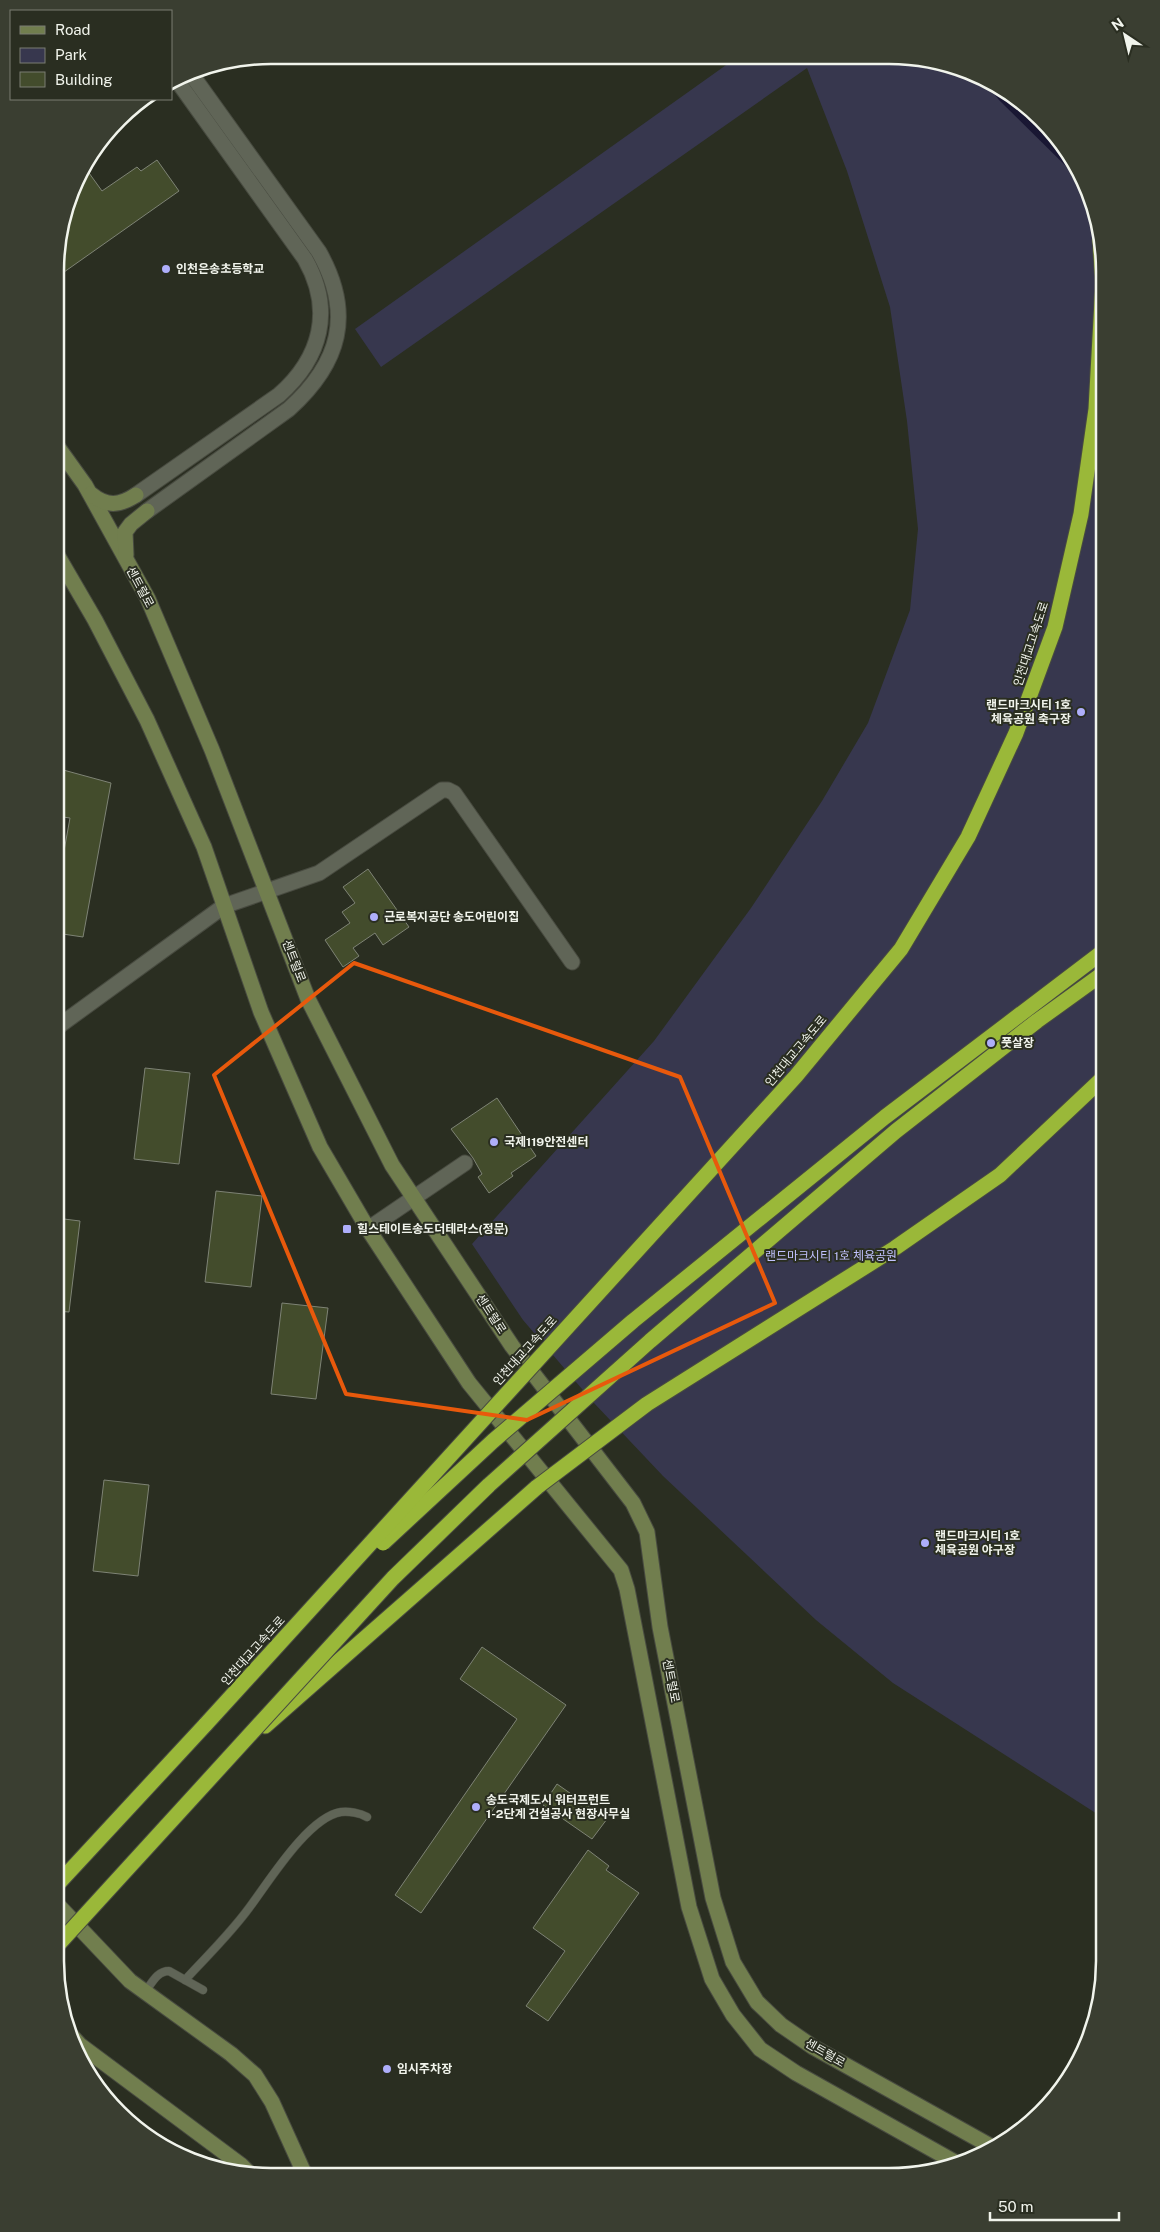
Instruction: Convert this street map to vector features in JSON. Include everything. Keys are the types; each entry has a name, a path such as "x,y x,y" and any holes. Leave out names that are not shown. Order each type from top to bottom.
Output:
{"highway":[{"name":"인천대교고속도로","path":"64,1877 796,1076 901,949 968,837 1016,733 1055,627 1081,514 1096,409"},
{"name":"인천대교고속도로","path":"206,1724 387,1539 501,1435 633,1321 885,1117 1096,957"},
{"path":"64,1938 393,1578 489,1485 672,1322 896,1131 1037,1021 1096,978"},
{"path":"236,1752 537,1487 647,1404 887,1253 1000,1175 1096,1084"}],"main road":[{"name":"센트럴로","path":"64,456 89,493 148,599 212,750 308,999 392,1165 512,1346 633,1503 647,1532 660,1626 713,1898 733,1962 756,2002 780,2026 813,2047 987,2144"},
{"path":"89,493 99,501 114,505 136,495"},
{"path":"130,566 125,549 125,532 131,524 147,511"},
{"name":"센트럴로","path":"64,566 96,620 147,720 204,847 261,1012 320,1147 368,1229 469,1383 621,1570 627,1589 689,1907 712,1979 733,2015 760,2049 796,2073 949,2159"},
{"path":"64,1911 130,1981 231,2054 255,2075 272,2102 302,2168"},
{"path":"82,2048 242,2166"}],"street":[{"path":"147,511 303,397 314,385 331,356 338,329 339,315 334,283 319,252 195,78"},
{"path":"136,495 279,395 302,372 316,347 320,327 318,289 315,276 305,259 180,84"},
{"path":"64,1022 224,906 319,873 442,790 448,790 458,798 572,962"},
{"path":"368,1229 465,1163"}],"lane":[{"path":"185,1980 233,1928 288,1855 315,1827 329,1816 340,1812 367,1817"},
{"path":"145,1992 159,1973 164,1971 169,1971 203,1990"}],"highlighted area":[{"path":"354,963 680,1077 775,1303 527,1420 346,1394 214,1075"}],"green space":[{"name":"랜드마크시티 1호 체육공원","path":"728,64 903,64 930,68 969,79 993,91 1024,113 1054,145 1069,167 1081,191 1092,230 1096,257 1096,1813 893,1683 816,1620 663,1476 594,1403 523,1320 472,1244 654,1041 751,908 822,801 868,723 910,610 918,529 907,421 890,307 847,171 807,68 381,367 355,329"}],"shaded area":[{"path":"991,90 1015,106 1036,124 1054,145 1071,171"}],"building":[{"path":"157,160 179,191 64,272 64,257 71,217 79,191 88,172 102,191 137,167 141,171"},
{"path":"64,770 111,783 83,937 64,934 64,851 70,818 64,817"},
{"name":"근로복지공단 송도어린이집","path":"368,869 409,927 383,945 375,933 353,948 359,956 343,967 325,940 350,923 342,912 355,903 343,887"},
{"path":"145,1068 190,1073 179,1164 134,1159"},
{"name":"국제119안전센터","path":"497,1098 536,1156 511,1173 513,1176 489,1193 478,1177 482,1174 473,1158 451,1129"},
{"path":"216,1191 262,1196 251,1287 205,1282"},
{"path":"64,1219 80,1221 69,1312 64,1312"},
{"path":"282,1303 328,1308 316,1399 271,1394"},
{"path":"104,1480 149,1485 138,1576 93,1571"},
{"name":"송도국제도시 워터프런트 1-2단계 건설공사 현장사무실","path":"482,1647 566,1705 421,1913 395,1895 517,1719 460,1679"},
{"path":"557,1784 607,1819 592,1839 543,1805"},
{"path":"588,1850 609,1866 606,1870 639,1893 548,2021 526,2006 565,1951 533,1928"}],"place":[{"name":"인천은송초등학교","path":"166,269"},
{"name":"랜드마크시티 1호 체육공원 축구장","path":"1081,712"},
{"name":"근로복지공단 송도어린이집","path":"374,917"},
{"name":"풋살장","path":"991,1043"},
{"name":"국제119안전센터","path":"494,1142"},
{"name":"힐스테이트송도더테라스(정문)","path":"347,1229"},
{"name":"랜드마크시티 1호 체육공원 야구장","path":"925,1543"},
{"name":"송도국제도시 워터프런트 1-2단계 건설공사 현장사무실","path":"476,1807"},
{"name":"임시주차장","path":"387,2069"}]}
